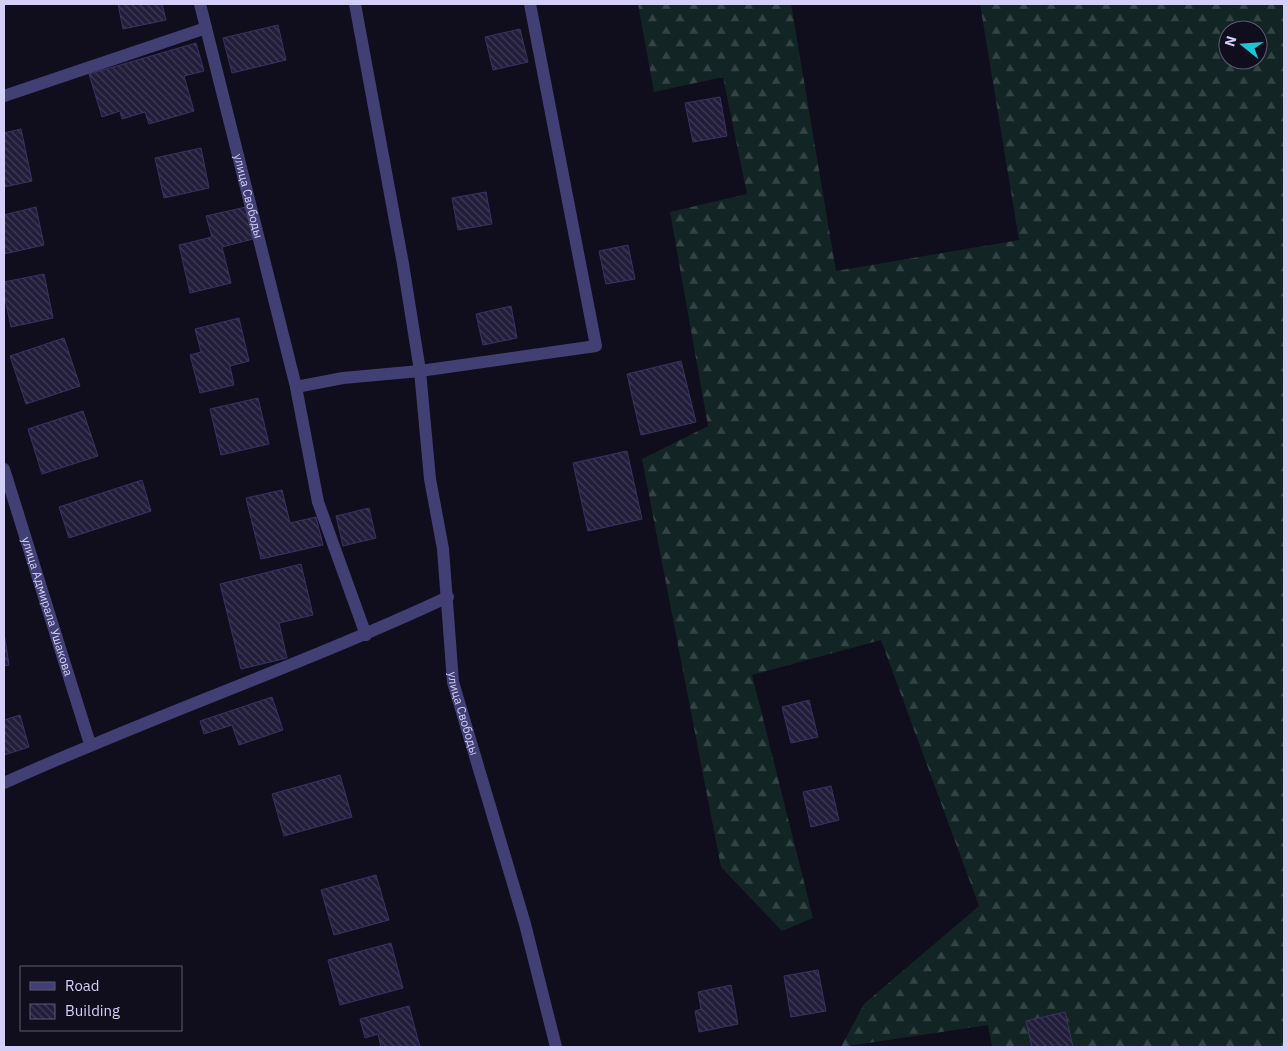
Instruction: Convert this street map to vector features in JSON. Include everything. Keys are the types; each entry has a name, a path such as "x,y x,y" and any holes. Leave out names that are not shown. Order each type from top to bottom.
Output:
{"street":[{"name":"улица Свободы","path":"200,4 296,387 318,502 366,635"},
{"name":"улица Свободы","path":"355,4 403,264 420,372 430,479 443,549 453,682 525,924 556,1047"},
{"path":"296,387 344,378 420,372 596,346 530,4"},
{"path":"4,96 206,28"},
{"name":"улица Адмирала Ушакова","path":"4,469 90,744"},
{"path":"4,783 90,744 366,635 448,597"}],"green space":[{"path":"638,4 791,4 836,271 1019,240 980,4 1284,4 1284,1047 992,1047 988,1025 841,1047 864,1004 979,906 881,640 752,675 813,918 782,931 721,867 642,459 708,426 670,212 747,194 723,77 654,92"}],"building":[{"path":"118,4 162,4 166,20 123,29"},
{"path":"278,25 286,60 232,73 223,38"},
{"path":"520,29 528,62 493,70 485,37"},
{"path":"196,43 204,71 184,76 194,111 149,124 145,112 122,119 120,111 102,117 89,74"},
{"path":"720,97 727,136 693,142 685,103"},
{"path":"21,129 32,181 4,187 4,133"},
{"path":"201,148 209,188 164,198 155,158"},
{"path":"486,192 492,224 458,230 452,198"},
{"path":"36,207 44,245 4,254 4,215"},
{"path":"246,207 253,239 222,247 231,283 190,293 179,245 212,237 206,216"},
{"path":"628,245 635,279 606,284 599,251"},
{"path":"44,274 53,318 11,327 4,294 4,282"},
{"path":"511,306 517,338 483,345 476,314"},
{"path":"239,318 249,361 230,366 234,385 200,393 190,355 201,352 195,329"},
{"path":"64,338 80,386 26,404 10,356"},
{"path":"681,361 696,422 641,435 627,374"},
{"path":"258,398 269,444 221,455 210,409"},
{"path":"83,411 98,456 42,474 28,429"},
{"path":"627,451 642,519 588,531 573,463"},
{"path":"142,480 151,511 69,538 59,507"},
{"path":"282,490 290,523 316,517 323,545 261,559 246,498"},
{"path":"369,508 376,538 343,546 336,516"},
{"path":"301,564 313,615 279,623 287,658 241,669 220,584"},
{"path":"4,633 9,665 4,666"},
{"path":"272,697 283,730 239,745 232,725 204,734 200,721"},
{"path":"809,700 818,737 791,743 782,707"},
{"path":"20,715 29,747 4,755 4,720"},
{"path":"340,775 352,817 284,836 272,794"},
{"path":"831,786 839,820 811,827 803,792"},
{"path":"376,875 389,920 334,935 321,890"},
{"path":"391,943 403,988 340,1005 328,960"},
{"path":"818,970 826,1011 791,1017 784,976"},
{"path":"731,985 738,1024 699,1032 695,1011 701,1009 698,992"},
{"path":"409,1006 420,1047 381,1047 378,1034 365,1038 360,1019"},
{"path":"1065,1012 1073,1047 1032,1047 1026,1021"}]}
